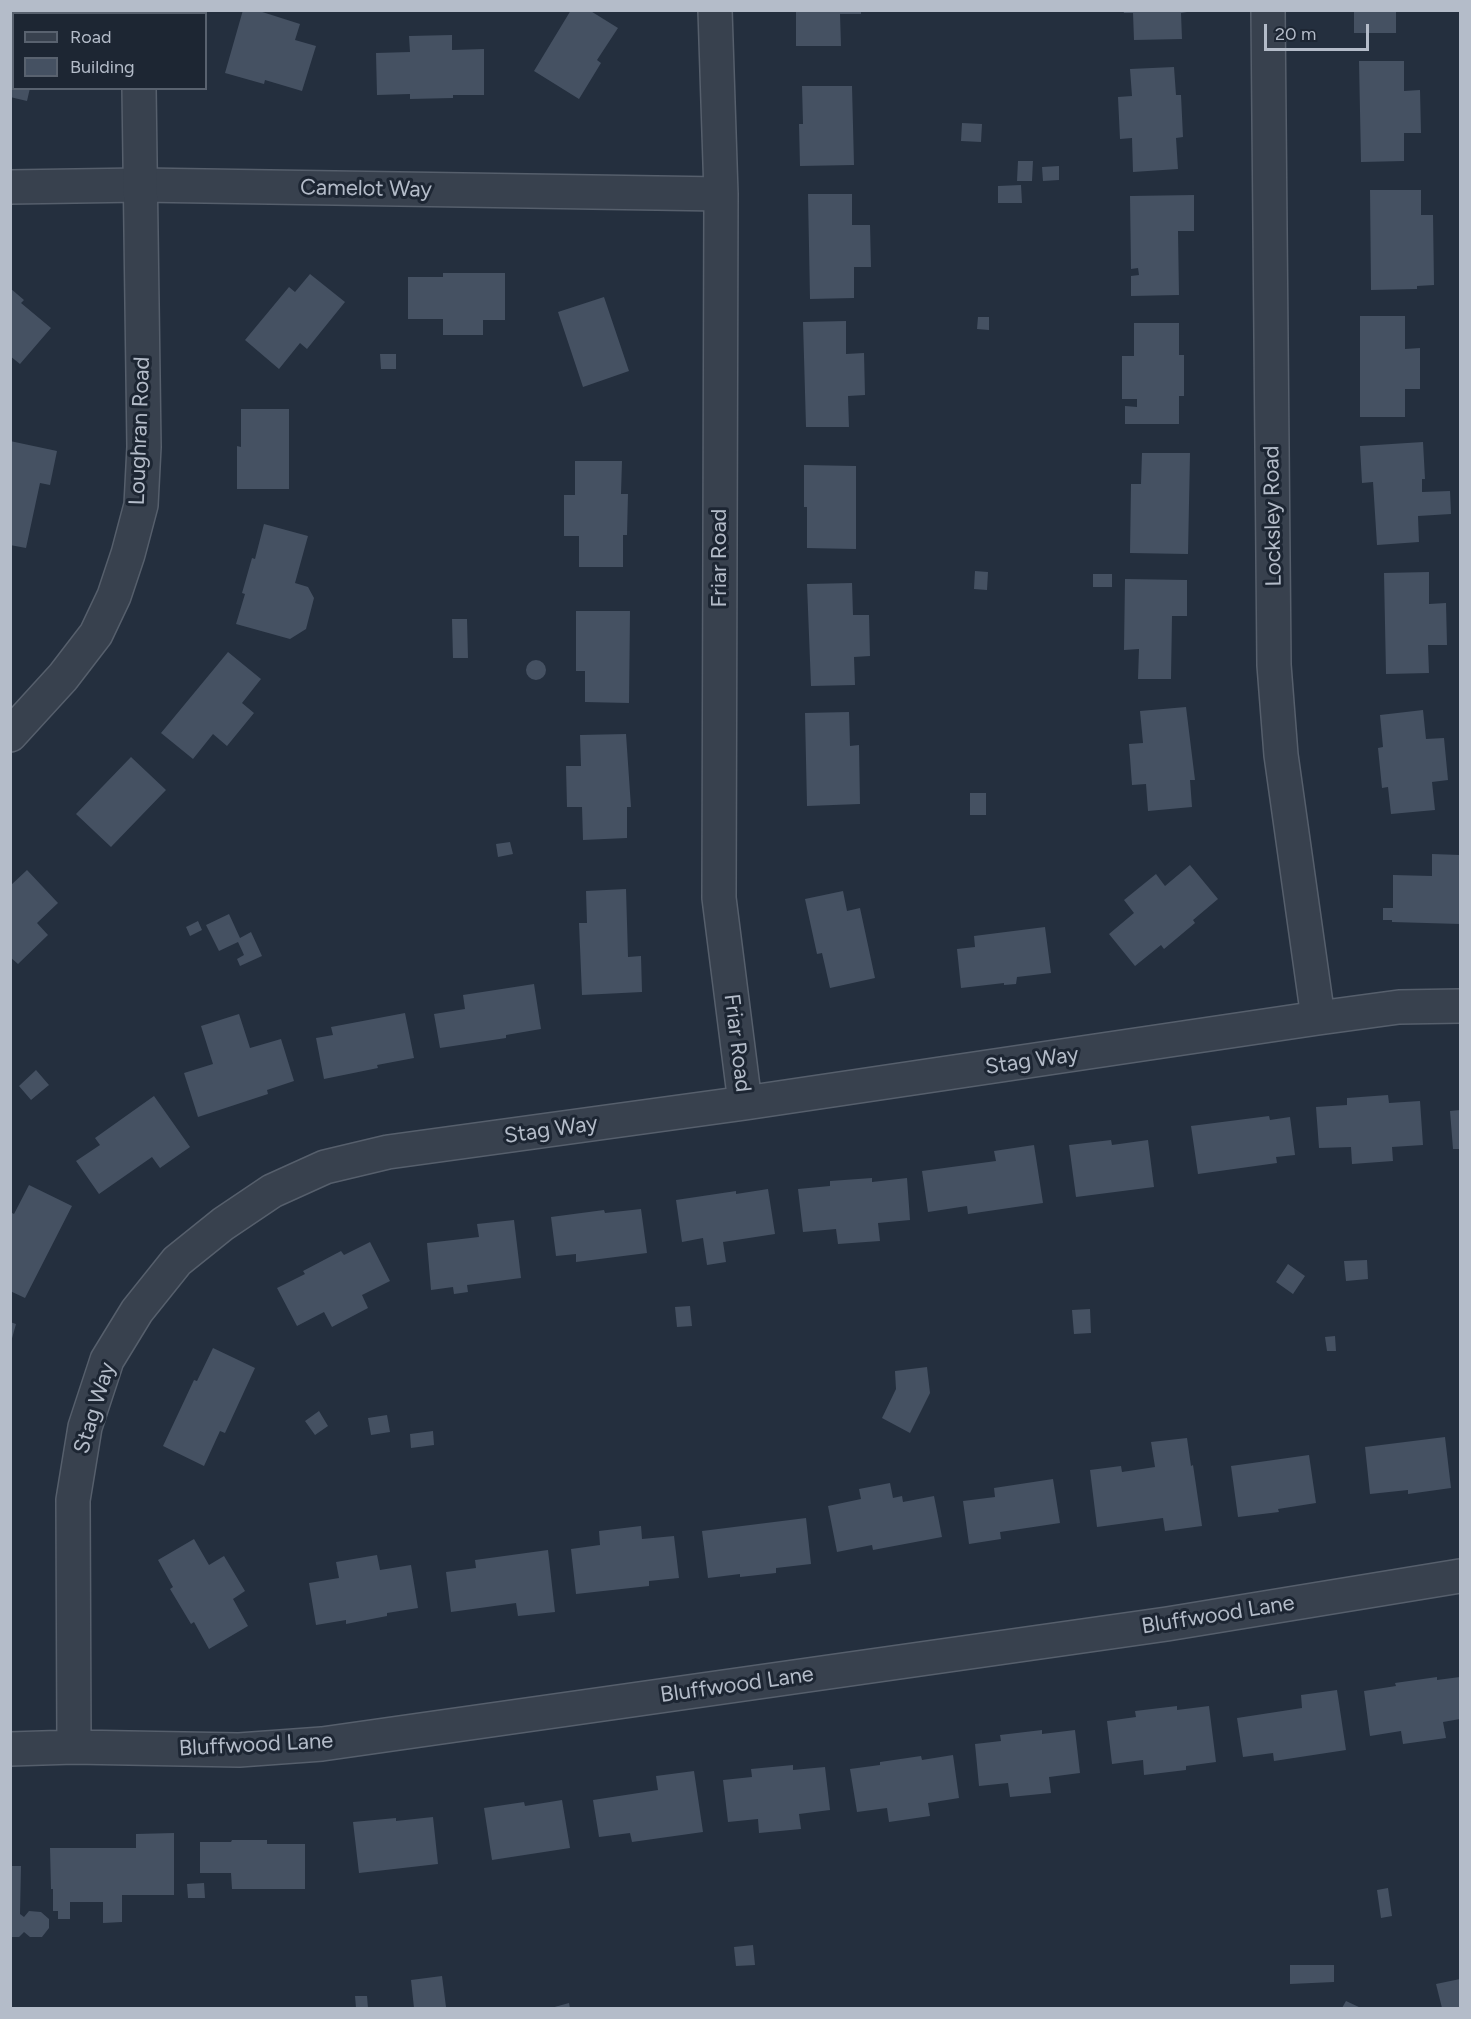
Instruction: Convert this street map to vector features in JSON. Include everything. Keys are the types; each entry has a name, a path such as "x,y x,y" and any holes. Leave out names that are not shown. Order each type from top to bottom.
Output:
{"street":[{"name":"Friar Road","path":"715,10 721,194 719,898 745,1103"},
{"name":"Locksley Road","path":"1268,10 1274,665 1281,755 1318,1018"},
{"name":"Loughran Road","path":"10,735 63,677 96,634 114,596 141,505 144,447 139,90"},
{"name":"Camelot Way","path":"10,187 141,185 721,194"},
{"name":"Stag Way","path":"74,1748 73,1500 85,1427 107,1360 137,1311 177,1261 224,1224 272,1191 325,1167 388,1152 745,1103 1318,1018 1399,1007 1461,1006"},
{"name":"Bluffwood Lane","path":"10,1749 239,1750 322,1744 1167,1624 1461,1576"}],"building":[{"path":"10,10 48,12 12,12 12,90 30,90 27,101 10,97"},
{"path":"243,10 256,10 300,24 295,40 316,46 302,91 265,80 264,84 225,73"},
{"path":"571,10 589,10 618,28 597,60 601,63 579,99 534,71"},
{"path":"796,10 861,10 861,14 840,14 841,46 796,46"},
{"path":"1123,10 1187,10 1181,13 1182,39 1134,40 1133,13 1124,13"},
{"path":"1354,10 1396,10 1396,33 1354,33"},
{"path":"452,35 452,50 484,49 484,95 410,99 410,94 377,95 376,53 410,52 409,36"},
{"path":"1359,61 1404,61 1404,91 1420,90 1421,133 1404,133 1404,161 1361,162"},
{"path":"1174,67 1176,95 1181,95 1183,137 1176,138 1178,169 1133,172 1132,138 1120,139 1118,97 1132,96 1130,69"},
{"path":"802,86 852,86 854,165 800,166 799,124 803,124"},
{"path":"962,123 982,124 981,142 961,141"},
{"path":"1018,161 1033,161 1032,181 1017,181"},
{"path":"1059,166 1059,180 1043,181 1042,167"},
{"path":"1021,185 1022,203 998,203 998,186"},
{"path":"1370,190 1421,190 1421,215 1433,215 1434,285 1417,286 1417,289 1371,290"},
{"path":"808,194 852,194 852,225 870,225 871,267 854,267 854,298 810,299"},
{"path":"1194,195 1194,231 1178,231 1179,295 1131,296 1131,276 1139,275 1138,268 1131,269 1130,196"},
{"path":"443,273 505,273 505,320 483,320 483,335 443,335 443,319 408,319 408,277 443,277"},
{"path":"310,274 345,302 307,349 300,343 279,369 245,340 289,287 295,292"},
{"path":"10,288 24,300 21,303 51,328 20,364 10,356"},
{"path":"604,297 629,371 583,387 558,312"},
{"path":"1360,316 1405,316 1405,349 1420,348 1420,389 1405,389 1405,417 1360,417"},
{"path":"978,317 989,317 989,330 977,329"},
{"path":"846,321 846,354 864,353 865,395 848,396 849,427 806,427 803,322"},
{"path":"1134,323 1179,323 1179,355 1184,355 1184,396 1179,396 1179,424 1125,424 1125,406 1137,407 1137,399 1122,399 1122,356 1134,356"},
{"path":"380,354 396,354 396,369 381,369"},
{"path":"241,409 289,409 289,489 237,489 237,446 241,447"},
{"path":"10,441 57,451 50,485 40,483 26,548 10,545"},
{"path":"1423,442 1425,479 1422,479 1422,492 1450,491 1451,514 1418,516 1419,542 1377,545 1373,482 1362,483 1360,446"},
{"path":"1142,453 1190,453 1188,554 1130,553 1131,484 1141,484"},
{"path":"575,461 622,461 621,494 628,494 627,535 623,535 623,567 579,567 579,536 564,536 564,495 575,495"},
{"path":"804,465 856,466 856,549 807,548"},
{"path":"264,524 308,536 295,583 308,587 314,598 306,629 290,639 236,624 245,594 242,593 252,558 255,559"},
{"path":"975,571 988,572 987,590 974,589"},
{"path":"1429,572 1429,604 1446,603 1447,645 1428,645 1429,673 1386,674 1384,573"},
{"path":"1093,574 1112,574 1112,587 1093,587"},
{"path":"1125,579 1187,580 1187,616 1172,616 1171,679 1138,679 1139,649 1124,650"},
{"path":"852,583 853,615 869,615 870,656 854,657 855,685 811,686 807,584"},
{"path":"576,611 630,611 629,703 585,702 585,671 576,671"},
{"path":"452,619 467,619 468,658 453,658"},
{"path":"228,652 261,679 242,703 254,713 227,746 213,734 193,759 161,733"},
{"path":"536,660 543,663 546,670 543,677 536,680 529,677 526,670 529,663"},
{"path":"1186,707 1195,780 1190,780 1192,807 1148,811 1146,784 1132,785 1129,744 1143,743 1140,711"},
{"path":"1423,710 1426,739 1444,738 1448,780 1432,782 1435,810 1391,814 1388,787 1382,788 1378,748 1383,747 1380,715"},
{"path":"849,712 850,746 859,745 860,804 807,806 805,713"},
{"path":"626,734 631,807 627,807 627,838 583,840 582,807 567,807 566,766 581,766 580,735"},
{"path":"131,757 166,790 111,847 76,814"},
{"path":"970,793 986,793 986,815 970,815"},
{"path":"510,842 513,854 498,857 496,844"},
{"path":"1432,854 1460,855 1460,924 1383,920 1383,908 1393,908 1393,875 1432,876"},
{"path":"1190,865 1218,899 1193,920 1195,923 1164,949 1161,945 1135,966 1109,934 1134,913 1124,900 1156,874 1165,886"},
{"path":"27,870 58,903 37,923 48,935 18,964 10,957 10,886"},
{"path":"626,889 628,957 641,956 642,992 582,995 579,923 587,923 586,891"},
{"path":"843,891 847,911 860,908 875,978 830,988 822,953 817,954 805,899"},
{"path":"229,914 240,938 251,932 262,956 240,966 237,959 244,955 238,942 219,951 206,925"},
{"path":"198,921 202,930 190,936 186,927"},
{"path":"1045,927 1051,973 1017,977 1016,984 1004,985 1004,983 961,988 957,949 975,947 974,936"},
{"path":"534,984 541,1029 506,1035 506,1038 440,1048 434,1014 465,1009 463,995"},
{"path":"405,1013 414,1058 324,1079 316,1038 333,1035 331,1027"},
{"path":"239,1014 250,1048 281,1039 294,1081 267,1090 268,1094 198,1117 184,1073 213,1064 201,1026"},
{"path":"36,1070 49,1085 31,1100 19,1086"},
{"path":"1388,1095 1389,1103 1420,1101 1423,1145 1392,1147 1393,1161 1352,1164 1351,1147 1319,1148 1316,1107 1347,1105 1347,1098"},
{"path":"154,1096 190,1147 160,1168 152,1157 99,1194 76,1161 100,1145 95,1138"},
{"path":"1460,1110 1460,1149 1453,1149 1450,1111"},
{"path":"1269,1116 1270,1120 1290,1117 1295,1155 1276,1157 1277,1163 1198,1174 1191,1126"},
{"path":"1111,1140 1112,1145 1148,1140 1154,1187 1076,1197 1069,1145"},
{"path":"1034,1145 1043,1203 968,1214 967,1206 928,1212 922,1171 996,1161 994,1151"},
{"path":"872,1178 872,1182 907,1178 910,1220 878,1223 880,1241 838,1244 836,1229 803,1232 798,1189 830,1186 830,1181"},
{"path":"29,1185 72,1206 25,1298 10,1291 10,1212 14,1214"},
{"path":"768,1189 775,1234 723,1242 726,1262 707,1265 703,1238 682,1242 676,1200 736,1191 736,1194"},
{"path":"641,1209 647,1253 576,1262 576,1254 556,1256 551,1217 604,1210 605,1213"},
{"path":"514,1220 521,1278 467,1285 468,1292 454,1294 453,1287 431,1290 427,1243 479,1237 477,1224"},
{"path":"370,1242 390,1281 362,1295 368,1308 332,1327 324,1312 297,1326 277,1288 305,1274 303,1271 341,1251 344,1255"},
{"path":"1367,1260 1368,1279 1346,1281 1344,1261"},
{"path":"1288,1264 1305,1276 1293,1294 1276,1282"},
{"path":"690,1306 692,1326 677,1327 675,1307"},
{"path":"1090,1309 1091,1333 1074,1334 1072,1310"},
{"path":"10,1322 16,1324 11,1342 10,1342"},
{"path":"1335,1336 1336,1351 1327,1351 1325,1337"},
{"path":"213,1348 255,1368 225,1433 220,1431 204,1466 163,1446 194,1380 197,1381"},
{"path":"927,1367 930,1393 910,1433 882,1418 896,1389 895,1371"},
{"path":"319,1411 328,1426 315,1435 305,1421"},
{"path":"387,1415 390,1432 371,1435 368,1418"},
{"path":"433,1431 434,1445 411,1448 410,1434"},
{"path":"1445,1437 1451,1488 1408,1494 1408,1490 1370,1494 1365,1447"},
{"path":"1187,1438 1202,1526 1165,1531 1163,1518 1097,1527 1090,1470 1121,1466 1122,1472 1155,1467 1151,1442"},
{"path":"1309,1455 1316,1503 1278,1509 1279,1512 1238,1517 1231,1466"},
{"path":"1053,1479 1060,1523 1000,1532 1001,1539 969,1544 963,1501 995,1497 994,1488"},
{"path":"890,1483 893,1498 902,1496 903,1502 934,1496 942,1537 873,1550 872,1545 837,1552 828,1506 861,1499 859,1489"},
{"path":"806,1518 811,1564 776,1568 776,1573 708,1578 702,1531"},
{"path":"641,1526 642,1539 674,1536 679,1578 649,1581 649,1586 576,1594 571,1549 600,1545 599,1531"},
{"path":"194,1539 209,1565 224,1556 245,1591 233,1599 248,1626 209,1649 194,1622 191,1624 170,1589 173,1587 158,1560"},
{"path":"548,1550 555,1612 518,1616 516,1603 451,1612 446,1572 476,1568 475,1560"},
{"path":"377,1555 380,1570 411,1565 418,1608 387,1613 387,1616 346,1624 346,1620 316,1625 309,1583 339,1578 336,1562"},
{"path":"1437,1677 1437,1680 1460,1677 1460,1719 1443,1722 1446,1738 1403,1744 1401,1731 1370,1736 1364,1691 1396,1686 1395,1683"},
{"path":"1337,1690 1346,1750 1274,1761 1273,1753 1243,1757 1237,1718 1302,1708 1301,1695"},
{"path":"1177,1706 1177,1710 1209,1706 1216,1762 1186,1766 1186,1770 1144,1775 1143,1760 1112,1764 1107,1721 1136,1717 1135,1711"},
{"path":"1042,1730 1042,1734 1075,1730 1080,1773 1049,1777 1051,1793 1010,1797 1008,1783 979,1786 975,1744 1001,1741 1000,1735"},
{"path":"953,1755 959,1798 928,1803 930,1816 889,1822 887,1808 857,1812 850,1769 921,1756 922,1760"},
{"path":"793,1765 793,1770 825,1767 830,1810 799,1814 801,1829 759,1833 758,1819 728,1822 723,1780 752,1777 751,1769"},
{"path":"694,1771 703,1832 632,1842 630,1833 599,1837 593,1800 658,1790 656,1776"},
{"path":"562,1800 570,1848 492,1860 484,1808 524,1802 525,1806"},
{"path":"433,1817 438,1864 359,1873 353,1822"},
{"path":"174,1833 174,1895 122,1895 122,1922 103,1923 103,1902 70,1902 70,1919 58,1919 58,1911 53,1911 50,1848 136,1848 136,1834"},
{"path":"232,1840 267,1840 267,1844 305,1844 305,1889 232,1889 231,1873 200,1873 200,1842 231,1842"},
{"path":"10,1866 21,1866 20,1914 24,1917 29,1911 41,1912 49,1919 49,1928 42,1937 30,1937 24,1932 19,1937 10,1937"},
{"path":"204,1883 205,1898 188,1898 187,1884"},
{"path":"1388,1888 1392,1916 1381,1918 1377,1890"},
{"path":"753,1945 755,1965 736,1966 734,1947"},
{"path":"1290,1965 1334,1965 1334,1982 1290,1984"},
{"path":"442,1976 446,2007 414,2008 411,1980"},
{"path":"1460,1979 1460,2008 1442,2008 1436,1984"},
{"path":"355,1996 367,1996 368,2008 356,2008"},
{"path":"1346,2001 1361,2008 1342,2008"},
{"path":"569,2003 570,2008 551,2008"}]}
